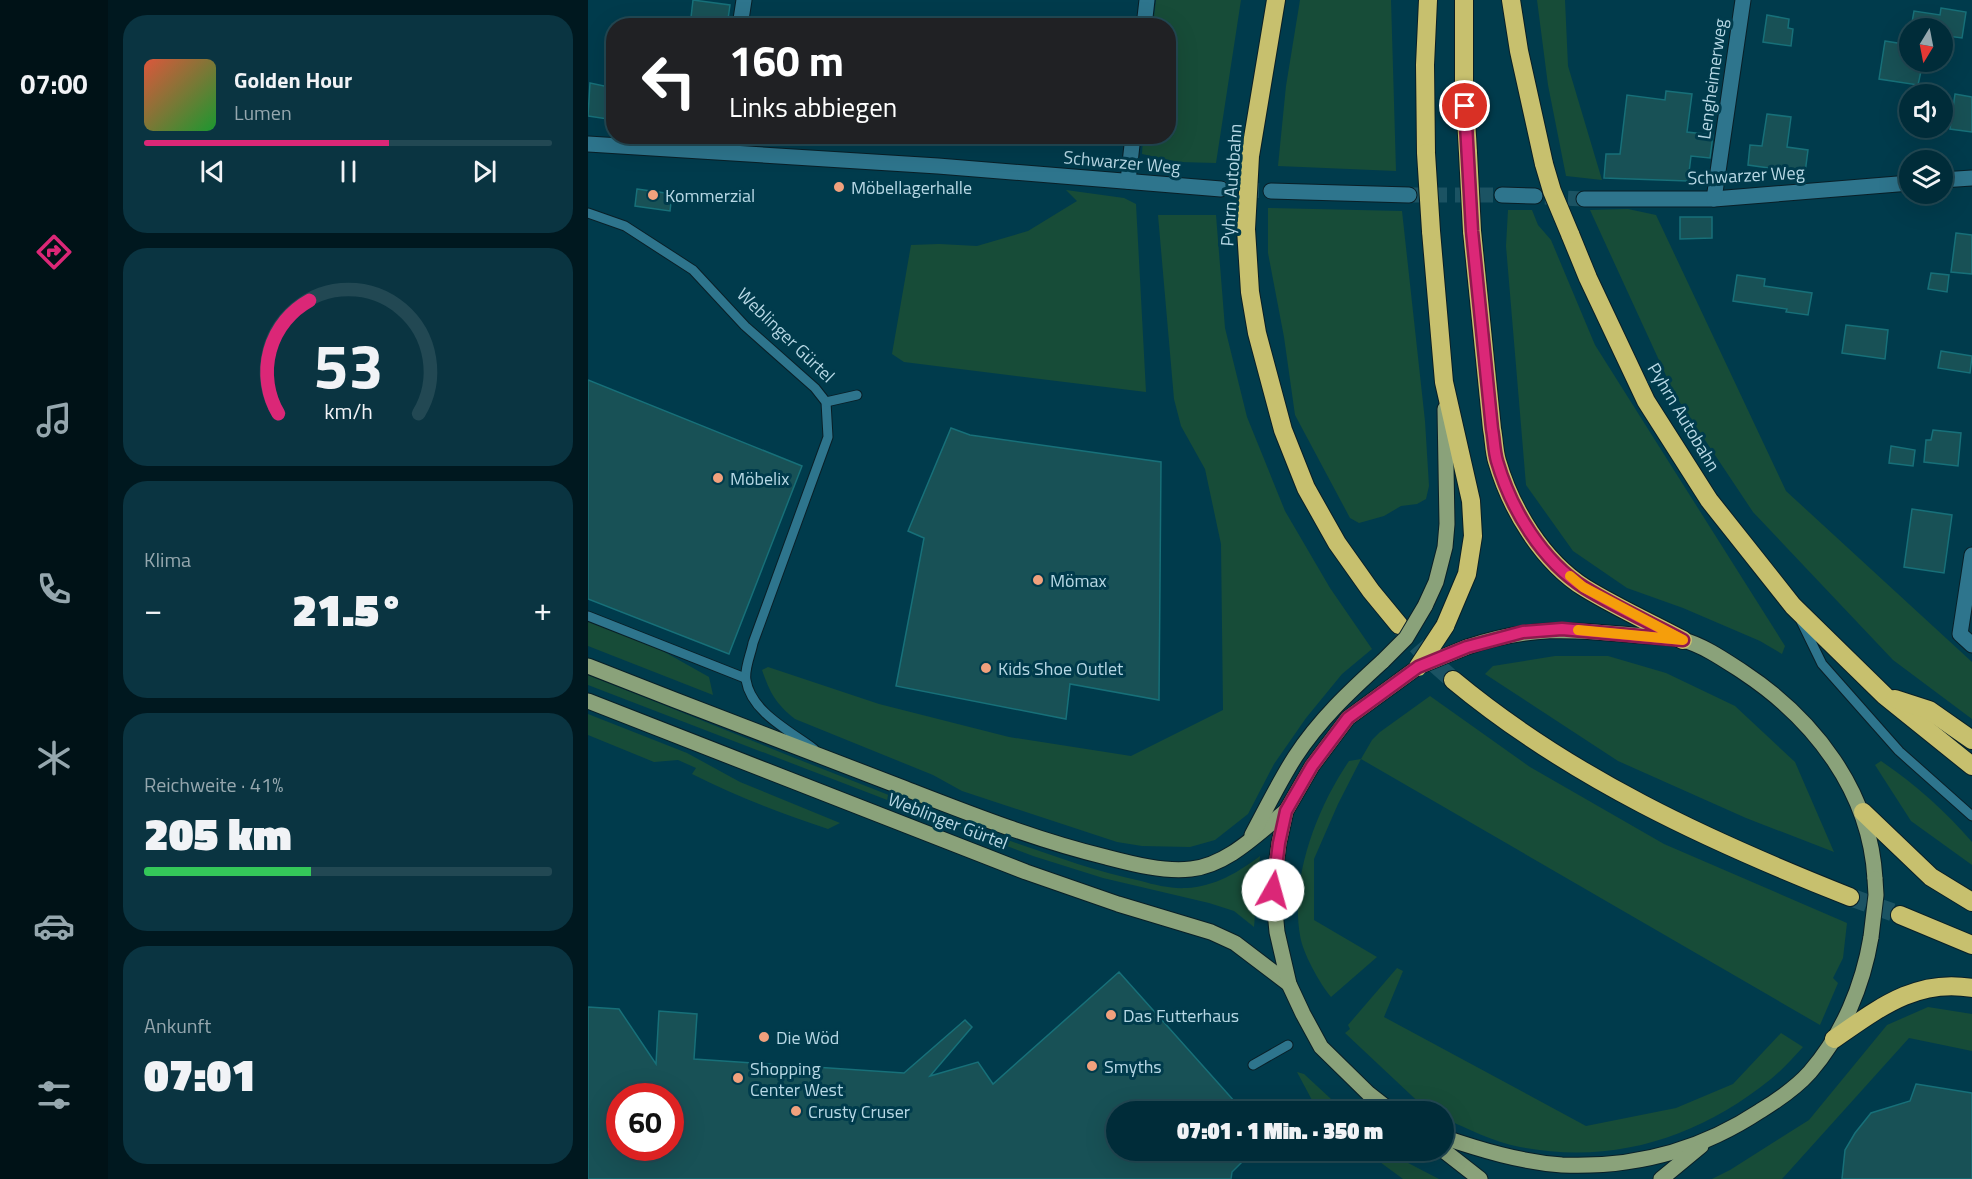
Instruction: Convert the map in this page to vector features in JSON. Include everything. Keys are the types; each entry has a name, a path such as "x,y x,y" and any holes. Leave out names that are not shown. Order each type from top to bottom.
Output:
{"highway":[{"name":"Pyhrn Autobahn","path":"1276,0 1250,156 1246,229 1250,292 1257,333 1283,430 1306,488 1337,543 1371,591 1399,625"},
{"path":"1418,667 1446,626 1467,574 1473,536 1471,501 1444,382 1431,231 1426,153 1425,65 1428,0"},
{"path":"1464,0 1464,82 1472,231 1497,460 1510,496 1530,533 1557,565 1583,587 1683,640"},
{"name":"Pyhrn Autobahn","path":"1511,0 1519,51 1552,191 1588,278 1646,401 1709,500 1793,606 1885,696 1972,766"},
{"path":"1453,680 1487,708 1538,744 1656,813 1779,869 1850,897"},
{"path":"1885,696 1929,710 1972,740"},
{"path":"1863,812 1931,877 1972,902"},
{"path":"1900,915 1972,945"},
{"path":"1834,1039 1902,996 1927,988 1958,985 1972,988"}],"main road":[{"path":"1249,840 1295,757 1341,699 1406,638 1436,582 1445,547 1447,524 1444,382"},
{"path":"1378,1101 1321,1047 1289,984 1277,932 1273,890 1279,843 1286,811 1312,766 1348,718 1418,667 1467,647 1523,632 1562,629 1683,640 1724,659 1764,686 1787,705 1824,745 1863,812 1876,895 1871,937 1859,988 1834,1039 1809,1072 1781,1098 1708,1141 1661,1179"},
{"name":"Weblinger Gürtel","path":"588,666 998,824 1077,850 1126,862 1166,869 1192,869 1217,862 1286,811"},
{"name":"Weblinger Gürtel","path":"588,701 1026,872 1118,904 1211,932 1235,943 1289,984"},
{"path":"1454,1141 1509,1156 1561,1165 1602,1165 1647,1160 1708,1141"},
{"path":"1454,1159 1479,1179"}],"street":[{"path":"741,18 744,0"},
{"path":"1145,18 1147,0"},
{"name":"Lengheimerweg","path":"1714,199 1743,0"},
{"name":"Schwarzer Weg","path":"588,144 938,166 1221,189"},
{"path":"721,153 723,144"},
{"path":"1128,181 1132,144"},
{"path":"1953,179 1972,178"},
{"name":"Schwarzer Weg","path":"1584,199 1714,199 1899,184"},
{"path":"1270,191 1409,195"},
{"path":"1502,195 1535,196"},
{"path":"1972,560 1960,634 1972,645"}],"lane":[{"name":"Weblinger Gürtel","path":"588,213 625,226 693,270 745,326 815,388 826,402 828,437 753,643 745,678 750,693 761,710 828,759"},
{"path":"826,402 857,395"},
{"path":"1793,606 1822,664 1899,751 1972,816"},
{"path":"588,616 745,678"},
{"path":"1253,1065 1288,1045"}],"green space":[{"path":"1156,0 1241,0 1216,163 1179,162 1142,154 1143,144 1176,144 1176,18 1154,18"},
{"path":"1300,0 1391,0 1396,171 1278,166 1286,86"},
{"path":"1537,0 1565,0 1568,66 1602,180 1566,176 1548,85"},
{"path":"1066,190 1124,198 1136,204 1146,392 904,362 892,354 911,245 977,246 1028,231 1077,201"},
{"path":"1268,208 1402,211 1425,421 1429,486 1426,499 1417,504 1401,506 1384,516 1359,523 1350,518 1295,415 1284,337 1268,253"},
{"path":"1628,209 1656,215 1786,491 1972,662 1972,719 1893,660 1753,512 1675,395 1590,210"},
{"path":"1508,210 1532,210 1538,225 1551,240 1595,345 1785,646 1782,654 1760,641 1683,608 1627,588 1573,551 1526,485 1506,246"},
{"path":"1158,215 1216,215 1225,328 1247,417 1285,511 1330,588 1372,649 1342,674 1306,718 1274,764 1248,814 1215,840 1190,847 1142,846 1117,842 962,791 933,775 795,719 774,697 762,670 768,667 879,704 1009,737 1131,756 1223,710 1221,544 1205,469 1181,426 1174,399"},
{"path":"588,621 661,650 709,677 713,695 588,646"},
{"path":"1555,656 1608,656 1666,673 1735,706 1795,762 1834,852 1746,818 1618,761 1485,674 1493,666"},
{"path":"588,675 962,823 1047,854 1109,873 1164,886 1196,887 1226,878 1260,856 1254,927 1234,911 1103,878 1033,856 588,685"},
{"path":"1430,696 1530,767 1664,844 1847,923 1843,958 1833,978 1838,983 1820,1025 1361,759 1372,740 1380,732"},
{"path":"588,714 687,753 740,782 840,823 828,829 759,804 709,782 692,774 696,768 678,760 654,762 588,735"},
{"path":"1361,759 1314,859 1314,920 1377,957 1331,997 1312,967 1301,942 1298,913 1299,890 1309,844 1326,800 1349,761"},
{"path":"1881,761 1929,798 1972,842 1972,865 1911,821 1875,765"},
{"path":"1397,968 1403,971 1384,1017 1586,1126 1676,1108 1733,1084 1781,1033 1803,1047 1775,1075 1743,1100 1684,1131 1653,1142 1621,1149 1554,1152 1510,1145 1454,1123 1454,1101 1417,1101 1345,1033 1350,1029 1348,1025"},
{"path":"1928,1007 1972,1014 1972,1051 1909,1038 1782,1179 1712,1179 1809,1120 1887,1025"},
{"path":"1297,1072 1304,1074 1333,1101 1312,1101"},
{"path":"1379,1161 1404,1161 1439,1179 1403,1179"}],"building":[{"path":"693,0 730,5 728,18 691,18"},
{"path":"1941,8 1966,12 1962,38 1953,37 1953,18 1913,18 1914,11 1940,15"},
{"path":"1767,15 1789,19 1788,28 1793,29 1791,46 1763,42"},
{"path":"1885,41 1899,43 1899,72 1921,72 1918,84 1879,79"},
{"path":"590,83 606,86 606,119 588,116"},
{"path":"1666,91 1692,94 1687,132 1713,135 1710,158 1691,156 1688,181 1604,178 1606,154 1620,154 1627,95 1665,100"},
{"path":"1955,94 1972,97 1972,132 1953,129"},
{"path":"1767,114 1791,117 1787,147 1808,150 1805,173 1748,165 1750,145 1762,146"},
{"path":"637,189 672,194 670,211 635,206"},
{"path":"1680,217 1712,217 1712,238 1680,239"},
{"path":"1956,233 1972,235 1972,274 1951,272"},
{"path":"1931,273 1949,275 1947,292 1928,289"},
{"path":"1737,275 1765,279 1764,286 1812,293 1808,315 1786,312 1787,309 1733,301"},
{"path":"1846,325 1888,330 1885,359 1842,353"},
{"path":"1941,351 1972,356 1970,373 1938,368"},
{"path":"588,380 802,466 729,654 588,599"},
{"name":"Mömax","path":"951,428 970,435 1161,462 1159,700 1070,684 1066,719 896,686 924,538 908,531"},
{"path":"1933,430 1961,433 1958,466 1924,462 1926,440 1931,440"},
{"path":"1891,446 1915,450 1913,466 1889,463"},
{"path":"1912,509 1952,515 1944,573 1904,567"},
{"name":"Shopping Center West","path":"1119,972 1234,1101 1106,1101 1106,1161 1243,1161 1232,1172 1231,1179 588,1179 588,1007 619,1009 656,1064 659,1011 697,1014 694,1059 904,1073 965,1020 972,1027 930,1076 978,1062 993,1084"},
{"path":"1916,1084 1972,1093 1972,1179 1842,1179 1845,1150 1855,1133 1871,1113 1910,1101"}],"tunnel":[{"path":"1221,189 1271,191"},
{"path":"1409,195 1502,195"},
{"path":"1545,197 1584,199"},
{"path":"1399,625 1427,657 1453,680"},
{"path":"1850,897 1900,915"}],"slow traffic":[{"path":"1570,576 1583,587 1683,640 1578,630"}],"place":[{"name":"Möbellagerhalle","path":"839,187"},
{"name":"Kommerzial","path":"653,195"},
{"name":"Möbelix","path":"718,478"},
{"name":"Mömax","path":"1038,580"},
{"name":"Kids Shoe Outlet","path":"986,668"},
{"name":"Das Futterhaus","path":"1111,1015"},
{"name":"Die Wöd","path":"764,1037"},
{"name":"Smyths","path":"1092,1066"},
{"name":"Shopping Center West","path":"738,1078"},
{"name":"Crusty Cruser","path":"796,1111"}],"route":[{"path":"1273,890 1286,811 1312,766 1348,718 1418,667 1467,647 1523,632 1562,629 1683,640 1583,587 1557,565 1530,533 1510,496 1497,460 1492,429 1472,231 1465,106"}]}
